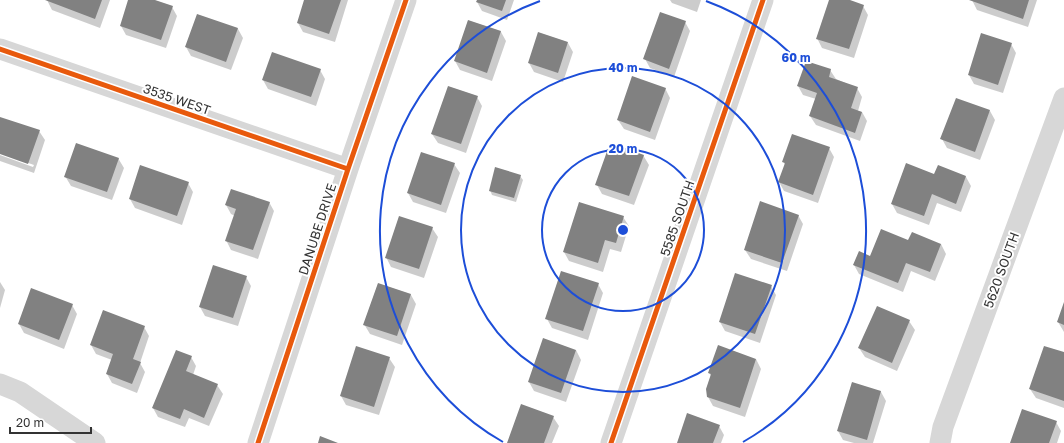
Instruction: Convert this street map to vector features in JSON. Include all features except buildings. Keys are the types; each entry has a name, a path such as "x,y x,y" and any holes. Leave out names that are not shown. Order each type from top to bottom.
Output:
{"street":[{"name":"DANUBE DRIVE","path":"258,443 348,169 406,0"},
{"name":"5585 SOUTH","path":"611,443 763,0"},
{"name":"3535 WEST","path":"0,49 348,169"},
{"name":"5620 SOUTH","path":"940,443 943,427 1064,98"},
{"path":"0,384 20,392 95,443"}],"cycle path":[{"path":"258,443 348,169 406,0"},
{"path":"611,443 763,0"},
{"path":"0,49 348,169"}]}
